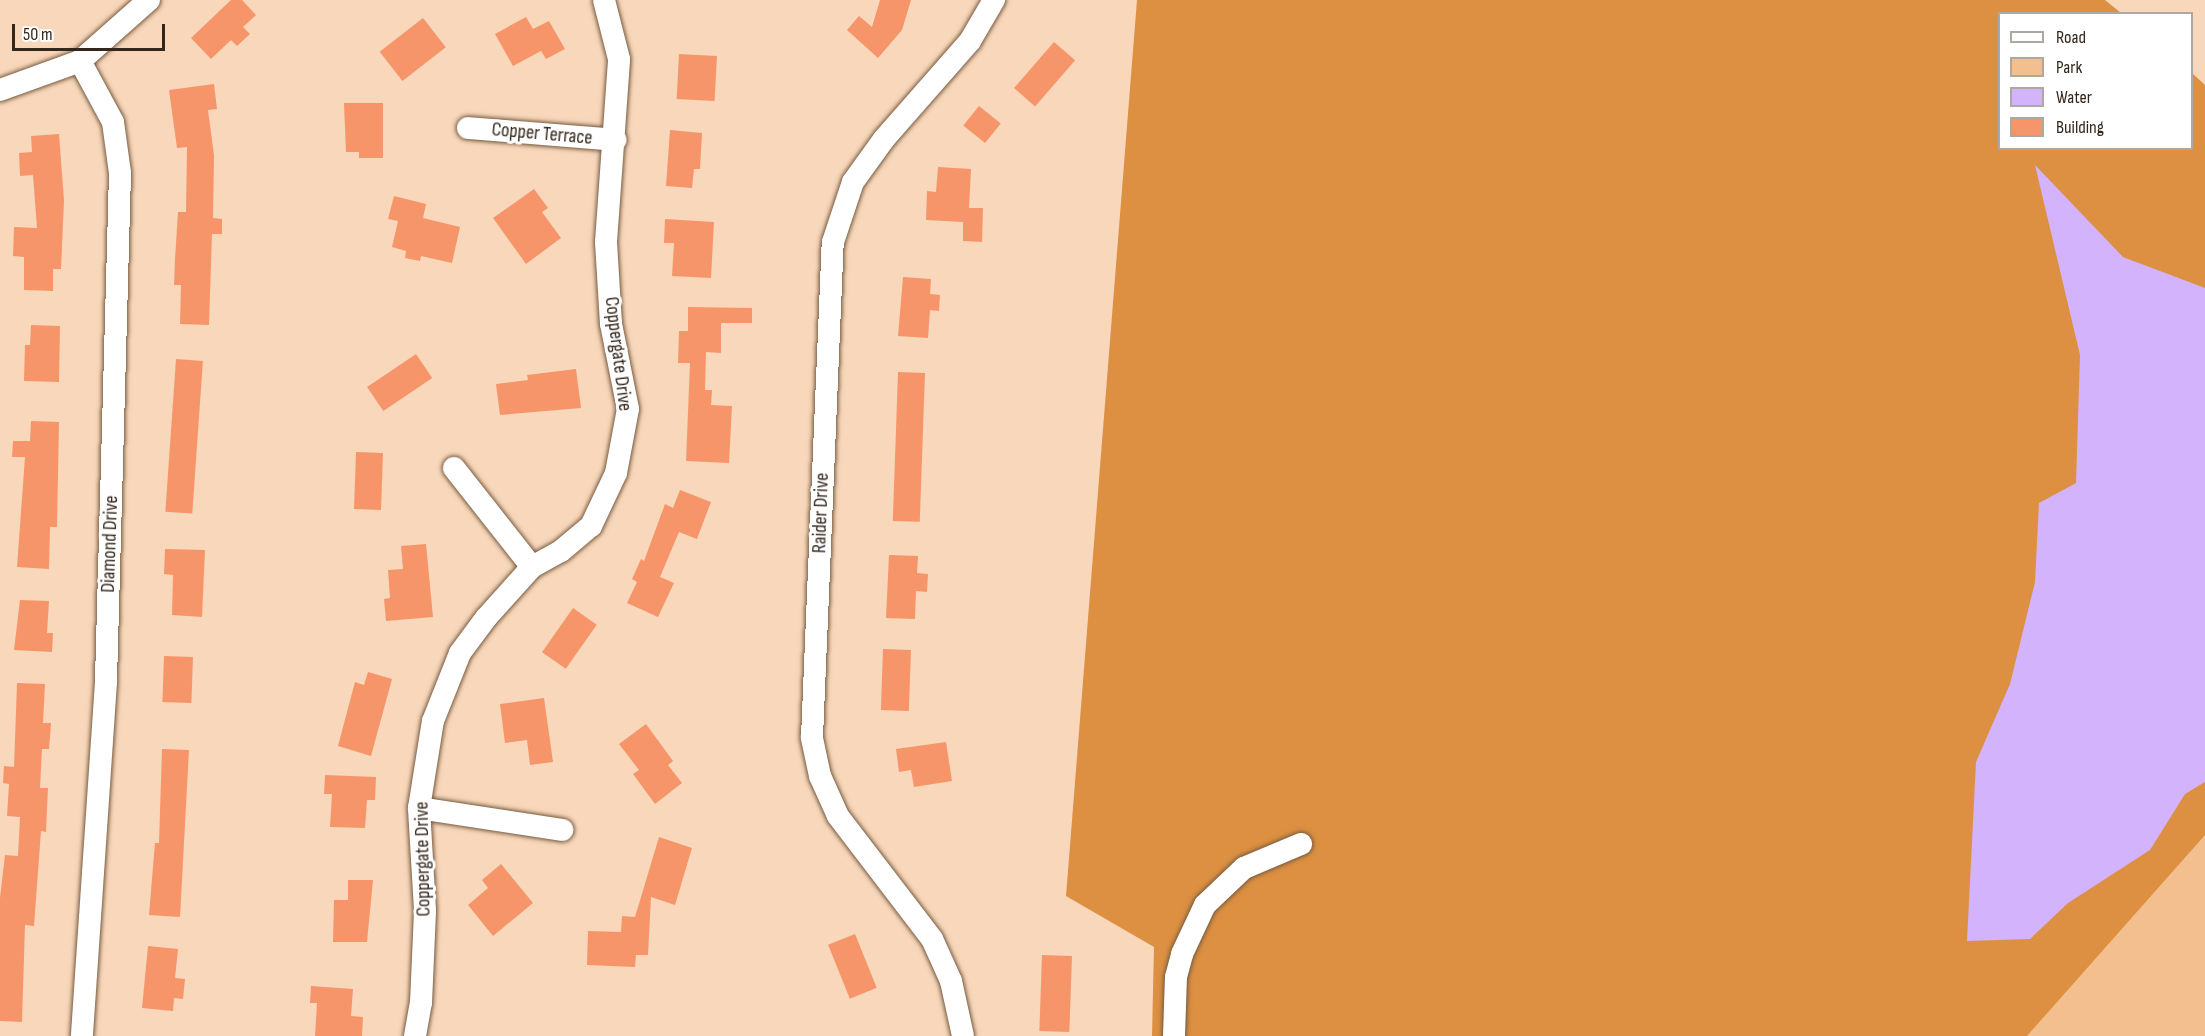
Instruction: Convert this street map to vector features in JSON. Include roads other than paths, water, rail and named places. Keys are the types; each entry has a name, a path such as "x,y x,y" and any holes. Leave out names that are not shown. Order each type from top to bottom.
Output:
{"street":[{"path":"0,90 80,61 149,0"},
{"name":"Coppergate Drive","path":"415,1036 421,1004 425,910 419,808 433,722 460,653 486,618 532,567 561,551 591,526 618,463 628,409 611,324 606,243 616,140 619,60 604,0"},
{"name":"Raider Drive","path":"963,1036 951,981 932,939 838,816 820,776 812,737 833,243 853,182 884,139 970,42 994,0"},
{"name":"Diamond Drive","path":"80,61 113,122 120,173 106,682 82,1036"},
{"name":"Copper Terrace","path":"468,128 616,140"},
{"path":"454,468 532,567"},
{"path":"419,808 562,830"},
{"path":"1174,1036 1176,977 1182,954 1205,905 1244,868 1301,844"}],"water":[{"path":"2035,165 2123,257 2205,288 2205,782 2185,794 2150,850 2068,903 2030,939 1967,941 1976,762 2010,684 2035,582 2039,503 2076,483 2080,355"}]}
